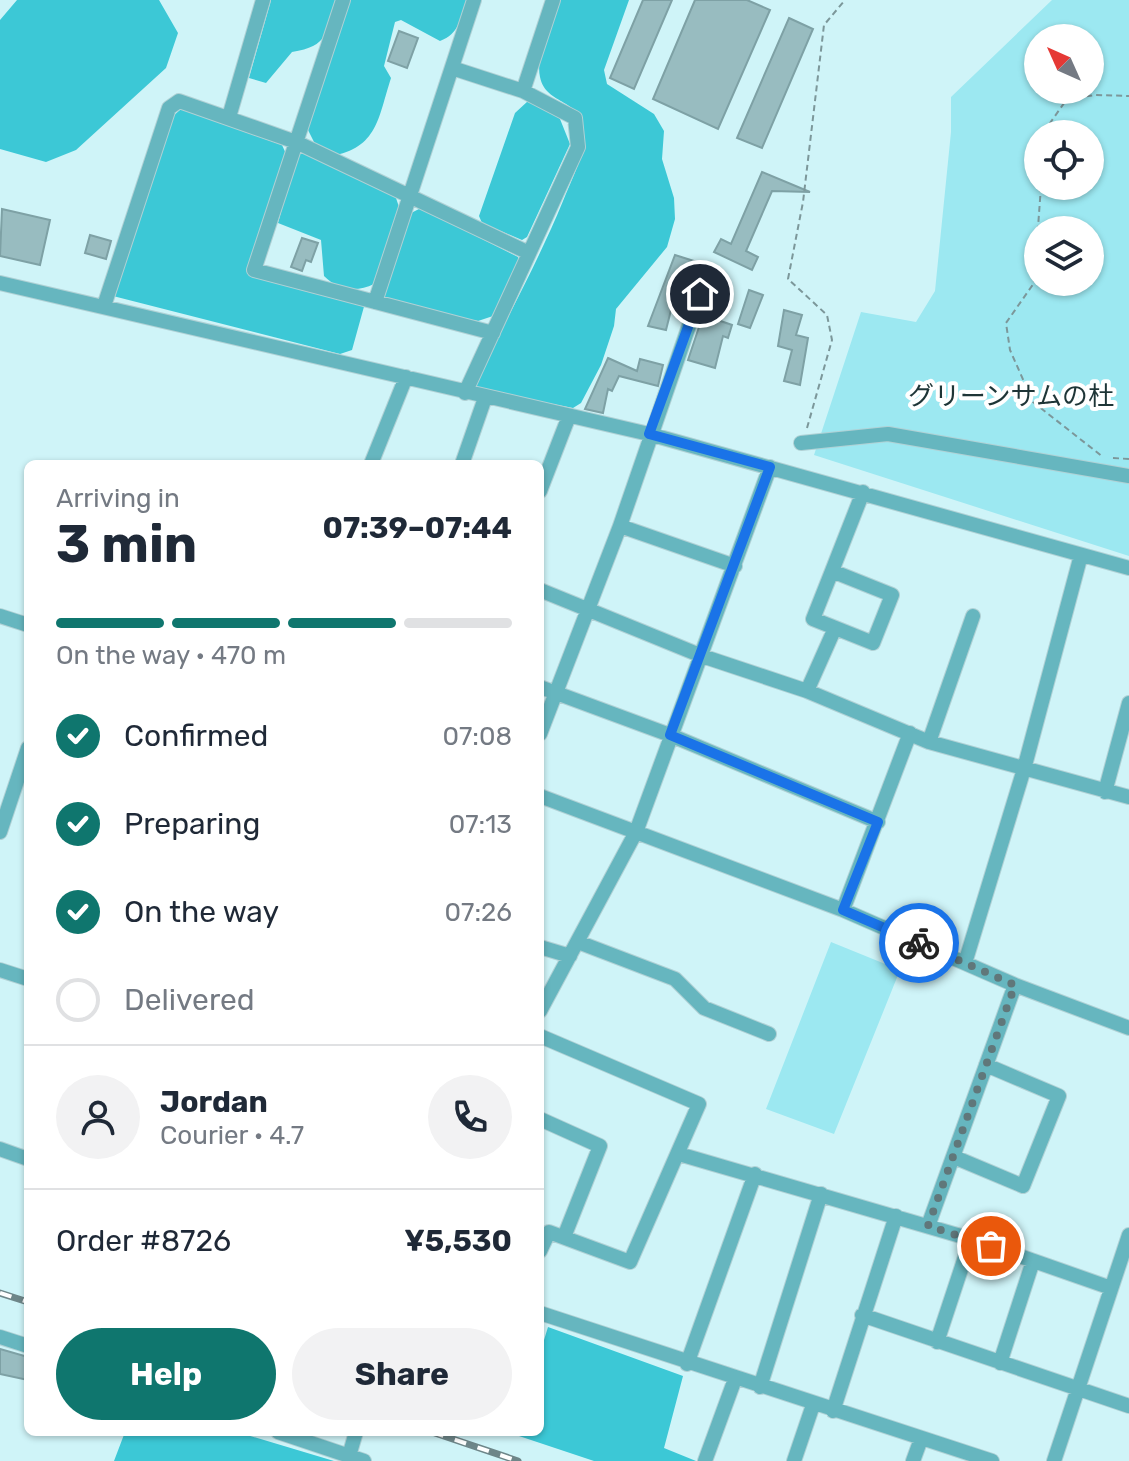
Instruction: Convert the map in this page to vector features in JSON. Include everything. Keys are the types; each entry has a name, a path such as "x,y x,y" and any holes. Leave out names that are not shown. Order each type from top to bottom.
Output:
{"street":[{"path":"229,117 263,0"},
{"path":"343,0 254,270 493,333"},
{"path":"375,302 474,0"},
{"path":"523,91 553,0"},
{"path":"452,68 523,91 575,118 578,147 465,393"},
{"path":"104,306 169,108 179,101 296,142 529,253"},
{"path":"0,283 649,434 1129,568"},
{"path":"544,723 620,526 649,434 700,294"},
{"path":"373,460 406,377"},
{"path":"463,460 485,398"},
{"path":"544,481 569,416"},
{"path":"801,443 888,434 1129,476"},
{"path":"544,1004 636,832 770,467"},
{"path":"832,571 892,595 873,643 813,619 863,492"},
{"path":"620,526 735,566"},
{"path":"965,963 1024,769 1081,555"},
{"path":"544,592 702,656 807,691 929,742 1129,797"},
{"path":"0,616 24,624"},
{"path":"929,742 973,616"},
{"path":"807,691 835,628"},
{"path":"544,688 670,735 878,822"},
{"path":"1105,792 1129,703"},
{"path":"843,910 910,733"},
{"path":"0,832 24,760"},
{"path":"544,798 843,910 1015,985 1129,1028"},
{"path":"578,942 675,979 704,1008 769,1034"},
{"path":"544,948 570,956"},
{"path":"0,970 24,978"},
{"path":"928,1226 1015,985"},
{"path":"544,1038 699,1104 630,1262 549,1232 544,1243"},
{"path":"954,1157 1023,1186 1059,1096 986,1065"},
{"path":"544,1121 600,1146 564,1237"},
{"path":"0,1149 24,1158"},
{"path":"679,1154 971,1239 1111,1288"},
{"path":"687,1364 755,1174"},
{"path":"760,1387 821,1194"},
{"path":"833,1411 896,1216"},
{"path":"1054,1461 1129,1235"},
{"path":"937,1342 971,1239"},
{"path":"1000,1363 1033,1261"},
{"path":"544,1314 687,1364 992,1461"},
{"path":"862,1315 1129,1406"},
{"path":"0,1337 24,1345"},
{"path":"705,1461 735,1379"},
{"path":"794,1461 813,1405"},
{"path":"290,1436 356,1459 356,1436"},
{"path":"913,1461 921,1439"}],"path":[{"path":"801,443 832,340 827,315 788,279 805,186 824,25 845,0"},
{"path":"1052,120 1067,99 1095,95 1129,96"},
{"path":"1040,200 1034,283 1006,323 1010,350 1033,402 1104,458 1129,459"}],"green space":[{"name":"グリーンサムの杜","path":"1052,0 1129,0 1129,556 814,455 861,312 916,322 935,291 951,132 951,97 1024,27 1024,104 1104,104 1104,24 1027,24"},
{"path":"831,942 900,970 834,1134 766,1109"}],"shaded area":[{"path":"17,0 159,0 178,33 166,68 76,150 46,162 0,149 0,20"},
{"path":"271,0 337,0 328,29 320,42 292,52 266,83 249,78"},
{"path":"349,0 467,0 455,30 440,41 401,20 395,22 384,66 391,78 374,129 358,146 331,156 315,144 307,128"},
{"path":"559,0 629,0 604,70 607,84 654,114 664,131 662,159 674,198 675,219 667,247 616,309 614,326 601,365 581,403 573,408 477,389 474,384 542,248 582,150 580,117 550,94 540,77 542,49"},
{"path":"528,101 558,114 570,144 527,237 522,240 482,223 479,216 515,113"},
{"path":"181,109 282,145 287,156 249,267 365,303 352,350 340,354 113,296 171,118"},
{"path":"303,151 395,195 399,207 374,284 354,289 335,284 324,276 321,240 278,223 296,157"},
{"path":"421,208 518,257 519,266 493,316 478,321 387,304 383,300 411,213"},
{"path":"548,1327 683,1376 664,1448 696,1461 594,1461 519,1436 544,1436 544,1340"},
{"path":"123,1436 250,1436 334,1461 114,1461"}],"building":[{"path":"643,0 672,0 634,89 610,78"},
{"path":"695,0 747,0 770,10 718,129 653,99"},
{"path":"789,18 813,29 762,148 737,138"},
{"path":"399,31 418,38 407,68 388,61"},
{"path":"762,172 810,192 772,191 746,251 758,257 752,270 714,252 721,239 731,244"},
{"path":"2,209 50,220 40,265 0,256"},
{"path":"90,235 111,241 106,259 85,253"},
{"path":"302,238 318,243 311,262 306,260 302,271 291,267"},
{"path":"675,255 700,263 697,271 722,279 712,318 732,325 728,338 723,336 715,368 688,360 709,297 704,285 693,287 687,302 674,298 666,330 648,326"},
{"path":"749,290 763,295 750,328 738,324"},
{"path":"784,310 802,315 796,335 808,338 800,385 784,381 792,350 778,346"},
{"path":"608,358 637,371 640,359 663,365 658,386 619,376 612,391 608,389 603,413 585,409"},
{"path":"0,1349 24,1356 24,1379 0,1374"}],"railway":[{"path":"0,1293 24,1301"},
{"path":"444,1436 518,1461"}],"way so far":[{"path":"919,943 1015,985 928,1226 991,1246"}],"route":[{"path":"700,294 649,434 770,467 670,735 878,822 843,910 919,943"}]}
